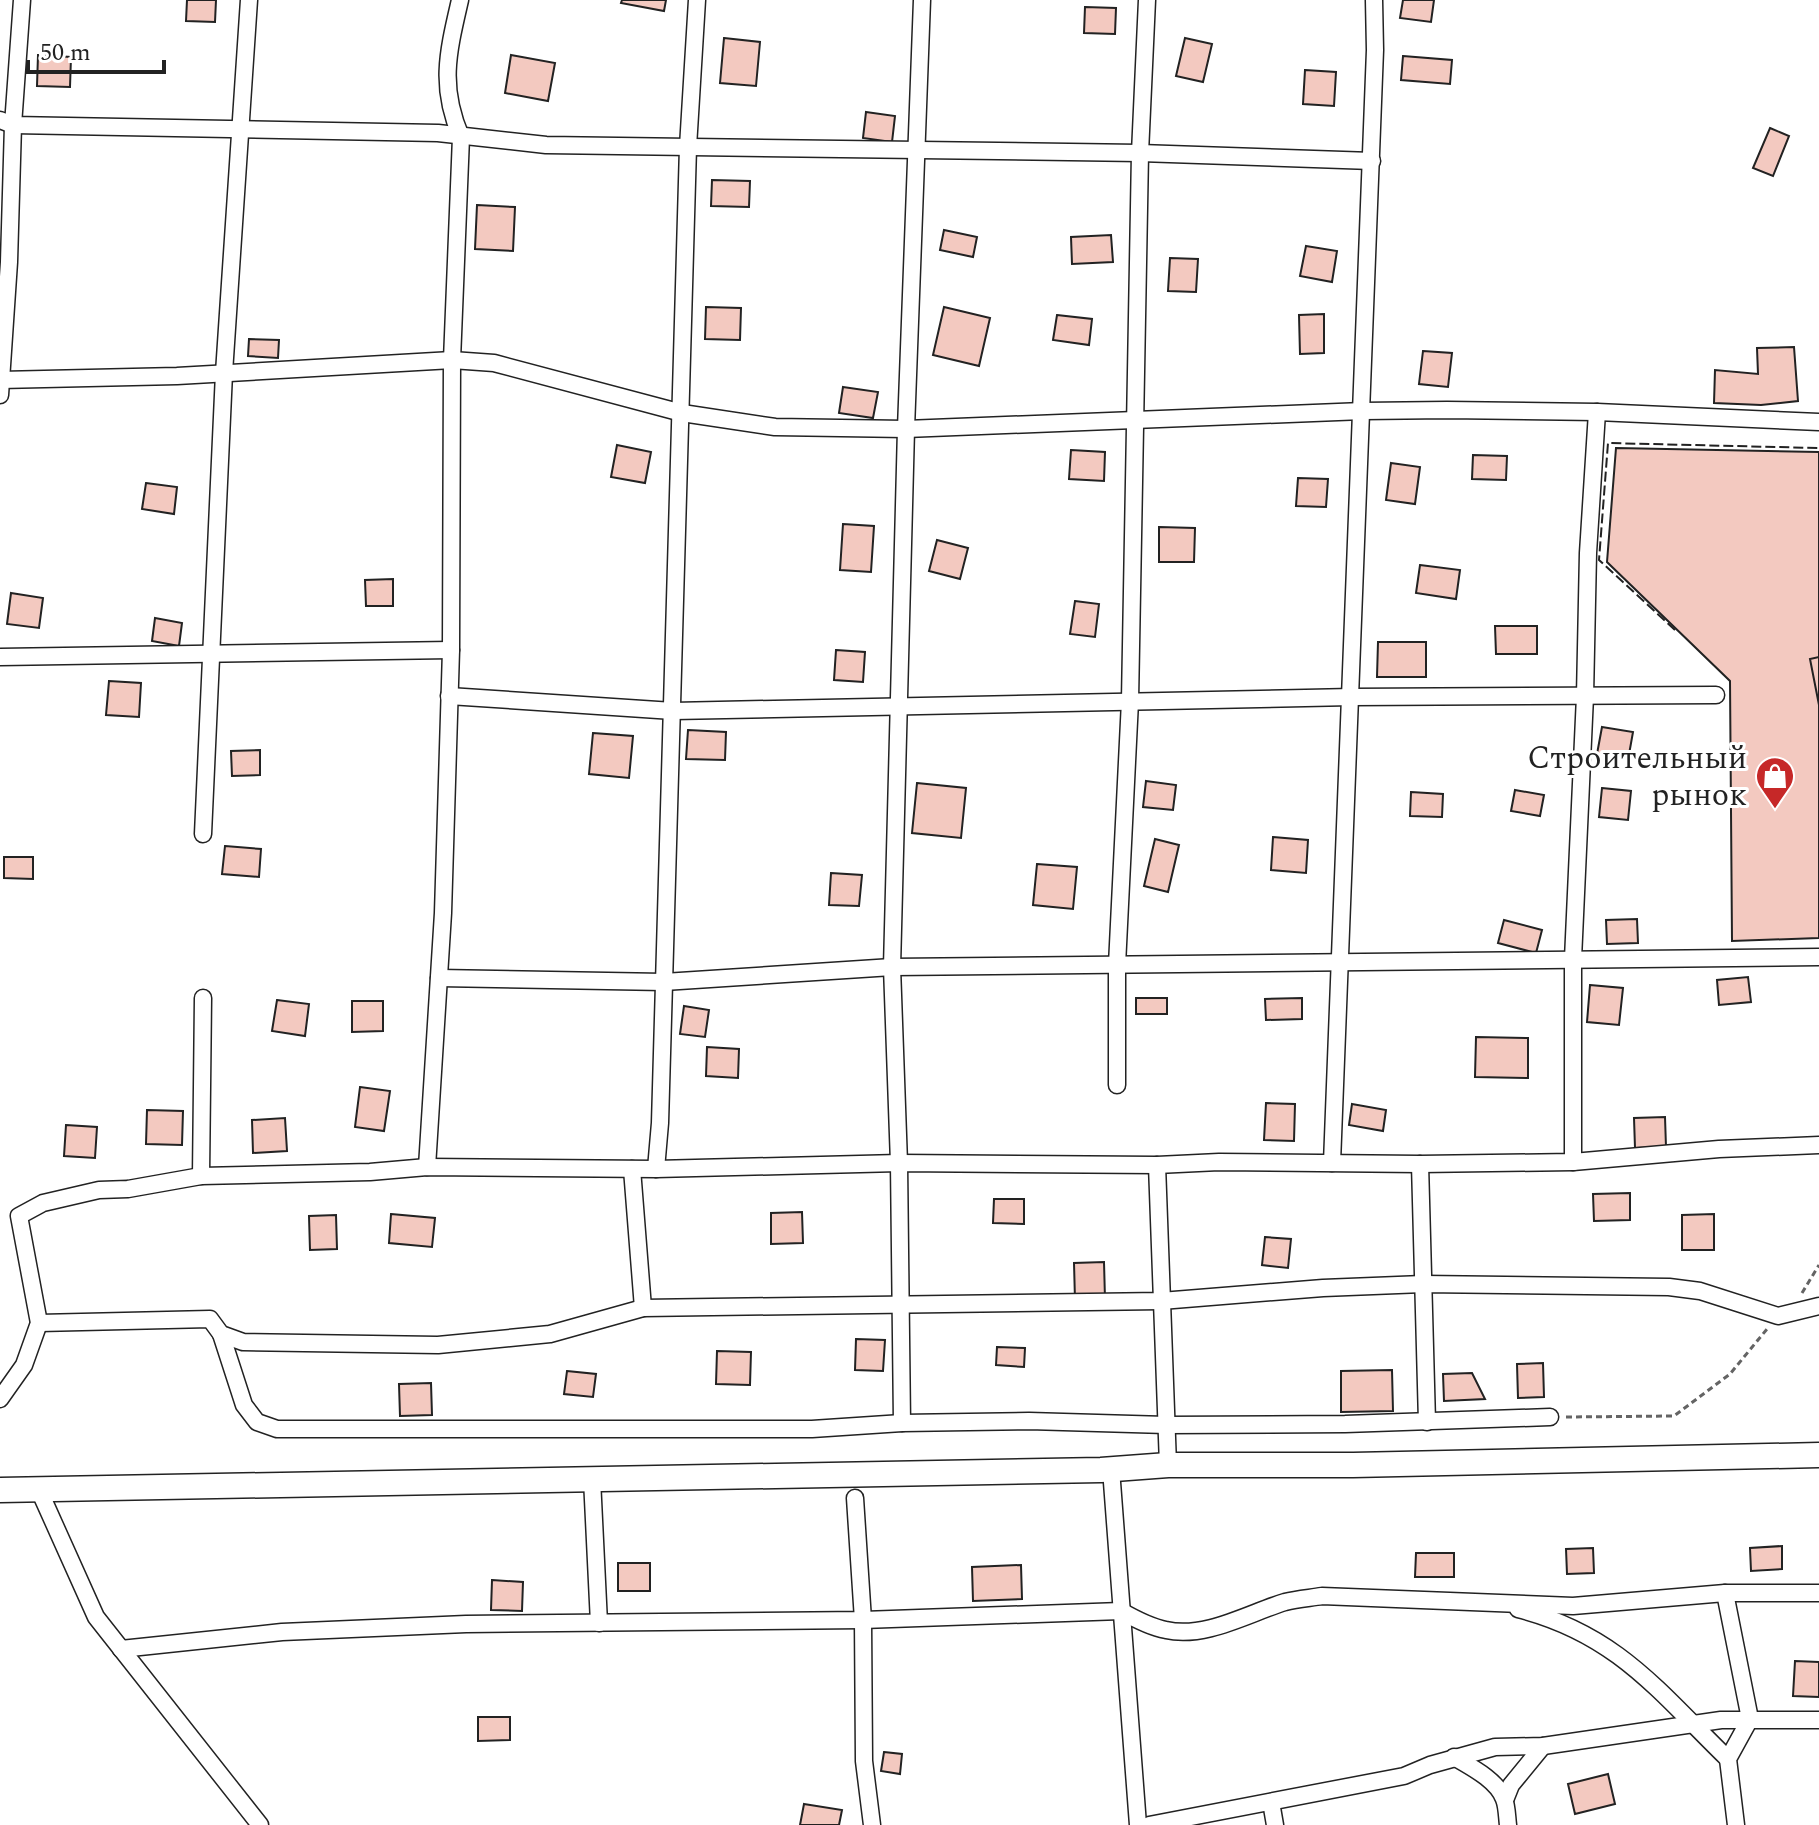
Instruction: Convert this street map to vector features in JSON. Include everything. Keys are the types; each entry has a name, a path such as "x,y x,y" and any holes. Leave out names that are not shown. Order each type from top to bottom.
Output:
{"street":[{"path":"0,395 9,262 6,122 22,0"},
{"path":"203,834 224,373 249,0"},
{"path":"427,1167 439,978 451,650 452,360 461,137 451,113 447,87 449,47 460,0"},
{"path":"656,1169 673,711 688,147 697,0"},
{"path":"902,1423 899,1163 892,967 906,429 922,0"},
{"path":"1117,1085 1117,965 1130,701 1140,153 1147,0"},
{"path":"1332,1163 1363,411 1374,0"},
{"path":"6,122 438,133 546,145 1140,153 1372,161"},
{"path":"0,380 224,373 452,360 494,363 682,413 775,427 906,429 1363,411 1597,412 1819,422"},
{"path":"1573,1162 1573,959 1588,553 1597,412"},
{"path":"0,657 451,650"},
{"path":"449,696 673,711 1352,697 1716,695"},
{"path":"439,978 664,982 892,967 1819,957"},
{"path":"201,1176 203,998"},
{"path":"0,1399 24,1365 39,1323 19,1216 43,1203 99,1190 128,1189 201,1176 370,1172 427,1167 656,1169 899,1163 1573,1162 1719,1149 1819,1145"},
{"path":"1420,1164 1427,1422"},
{"path":"1157,1165 1168,1465"},
{"path":"632,1169 643,1308"},
{"path":"221,1334 243,1342 438,1345 550,1334 643,1308 1161,1301 1323,1288 1423,1284 1669,1287 1700,1291 1778,1316 1819,1306"},
{"path":"39,1323 210,1319 221,1334 244,1405 257,1422 277,1429 780,1429 1029,1421 1166,1425 1427,1422 1550,1417"},
{"path":"0,1490 1111,1469 1168,1465 1353,1465 1819,1455"},
{"path":"1111,1469 1138,1825"},
{"path":"592,1479 599,1623"},
{"path":"39,1490 96,1617 260,1825"},
{"path":"855,1498 863,1620 864,1761 872,1825"},
{"path":"121,1649 282,1632 466,1624 863,1620 1121,1611 1145,1624 1169,1631 1205,1629 1246,1618 1286,1602 1322,1596 1573,1606 1725,1593 1819,1593"},
{"path":"1725,1593 1750,1719 1728,1759 1736,1825"},
{"path":"1486,1601 1551,1618 1595,1638 1630,1663 1728,1759"},
{"path":"1149,1825 1404,1776 1454,1757 1495,1747 1543,1746 1750,1719 1819,1720"},
{"path":"1505,1800 1511,1785 1543,1746"},
{"path":"1454,1757 1480,1773 1499,1790 1505,1800 1508,1825"},
{"path":"1271,1802 1275,1825"}],"path":[{"path":"1550,1417 1674,1416 1730,1374 1778,1316 1798,1301 1819,1265"}],"building":[{"path":"187,0 216,0 215,22 186,21"},
{"path":"622,0 666,0 664,11 621,3"},
{"path":"1403,0 1434,0 1431,22 1400,18"},
{"path":"1085,7 1116,8 1115,34 1084,33"},
{"path":"724,38 760,42 756,86 720,83"},
{"path":"1185,38 1212,44 1203,82 1176,76"},
{"path":"38,55 71,57 70,87 37,86"},
{"path":"511,55 555,63 548,101 505,93"},
{"path":"1403,56 1452,60 1450,84 1401,80"},
{"path":"1305,70 1336,72 1334,106 1303,104"},
{"path":"866,112 895,116 892,142 863,138"},
{"path":"1770,128 1789,136 1773,176 1753,168"},
{"path":"712,180 750,181 749,207 711,206"},
{"path":"477,205 515,207 513,251 475,249"},
{"path":"944,230 977,237 973,257 940,250"},
{"path":"1111,235 1113,262 1072,264 1071,237"},
{"path":"1306,246 1337,251 1332,282 1300,276"},
{"path":"1170,258 1198,259 1196,292 1168,291"},
{"path":"706,307 741,308 740,340 705,339"},
{"path":"944,307 990,318 979,366 933,355"},
{"path":"1324,314 1324,353 1300,354 1299,315"},
{"path":"1057,315 1092,319 1089,345 1053,340"},
{"path":"249,339 279,340 278,358 248,356"},
{"path":"1794,347 1798,401 1761,405 1714,403 1715,370 1758,374 1757,348"},
{"path":"1423,351 1452,353 1448,387 1419,384"},
{"path":"843,387 878,392 873,418 839,413"},
{"path":"617,445 651,452 645,483 611,477"},
{"name":"Строительный рынок","path":"1616,448 1819,452 1819,938 1732,941 1730,681 1607,562"},
{"path":"1071,450 1105,452 1104,481 1069,479"},
{"path":"1473,455 1507,456 1506,480 1472,479"},
{"path":"1391,463 1420,467 1415,504 1386,500"},
{"path":"1298,478 1328,479 1326,507 1296,506"},
{"path":"146,483 177,487 174,514 142,509"},
{"path":"843,524 874,526 871,572 840,570"},
{"path":"1159,527 1195,528 1194,562 1159,562"},
{"path":"937,540 968,548 960,579 929,571"},
{"path":"1420,565 1460,570 1456,599 1416,593"},
{"path":"393,579 393,606 366,606 365,580"},
{"path":"11,593 43,598 39,628 7,624"},
{"path":"1075,601 1099,604 1095,637 1070,634"},
{"path":"155,618 182,623 179,646 152,641"},
{"path":"1495,626 1537,626 1537,654 1496,654"},
{"path":"1378,642 1426,642 1426,677 1377,677"},
{"path":"836,650 865,652 863,682 834,680"},
{"path":"1819,657 1819,705 1810,659"},
{"path":"109,681 141,683 139,717 106,715"},
{"path":"1602,727 1633,732 1628,760 1597,754"},
{"path":"688,730 726,732 725,760 686,759"},
{"path":"593,733 633,736 629,778 589,774"},
{"path":"260,750 260,775 232,776 231,751"},
{"path":"1146,781 1176,785 1173,810 1143,807"},
{"path":"917,783 966,788 961,838 912,833"},
{"path":"1602,788 1631,791 1628,820 1599,817"},
{"path":"1515,790 1544,795 1540,816 1511,811"},
{"path":"1411,792 1443,794 1442,817 1410,816"},
{"path":"1273,837 1308,840 1306,873 1271,870"},
{"path":"1155,839 1179,845 1168,892 1144,886"},
{"path":"225,846 261,849 259,877 222,874"},
{"path":"4,857 33,857 33,879 4,878"},
{"path":"1037,864 1077,867 1073,909 1033,905"},
{"path":"831,873 862,875 859,906 829,905"},
{"path":"1637,919 1638,943 1607,944 1606,920"},
{"path":"1504,920 1542,930 1536,953 1498,943"},
{"path":"1748,977 1751,1002 1719,1005 1717,980"},
{"path":"1590,985 1623,988 1619,1025 1587,1022"},
{"path":"1136,998 1167,998 1167,1014 1136,1014"},
{"path":"1302,998 1302,1019 1266,1020 1265,999"},
{"path":"277,1000 309,1004 305,1036 272,1031"},
{"path":"352,1001 383,1001 383,1031 352,1032"},
{"path":"684,1006 709,1010 705,1037 680,1034"},
{"path":"1476,1037 1528,1038 1528,1078 1475,1077"},
{"path":"707,1047 739,1049 738,1078 706,1076"},
{"path":"360,1087 390,1091 384,1131 355,1127"},
{"path":"1266,1103 1295,1104 1294,1141 1264,1140"},
{"path":"1352,1104 1386,1110 1383,1131 1349,1125"},
{"path":"147,1110 183,1111 182,1145 146,1144"},
{"path":"1665,1117 1666,1147 1635,1148 1634,1118"},
{"path":"285,1118 287,1151 253,1153 252,1120"},
{"path":"66,1125 97,1127 95,1158 64,1156"},
{"path":"1630,1193 1630,1220 1594,1221 1593,1194"},
{"path":"994,1199 1024,1199 1024,1224 993,1223"},
{"path":"802,1212 803,1243 771,1244 771,1213"},
{"path":"391,1214 435,1218 432,1247 389,1243"},
{"path":"1714,1214 1714,1250 1682,1250 1682,1215"},
{"path":"336,1215 337,1249 310,1250 309,1216"},
{"path":"1265,1237 1291,1239 1288,1268 1262,1265"},
{"path":"1104,1262 1105,1299 1075,1300 1074,1263"},
{"path":"856,1339 885,1340 883,1371 855,1370"},
{"path":"997,1347 1025,1348 1024,1367 996,1365"},
{"path":"717,1351 751,1352 750,1385 716,1384"},
{"path":"1543,1363 1544,1397 1518,1398 1517,1364"},
{"path":"1392,1370 1393,1411 1341,1412 1341,1371"},
{"path":"567,1371 596,1374 593,1397 564,1394"},
{"path":"1472,1373 1485,1399 1444,1401 1443,1374"},
{"path":"431,1383 432,1415 400,1416 399,1384"},
{"path":"1782,1546 1782,1569 1751,1571 1750,1548"},
{"path":"1593,1548 1594,1573 1567,1574 1566,1549"},
{"path":"1416,1553 1454,1553 1454,1577 1415,1577"},
{"path":"618,1563 650,1563 650,1591 618,1591"},
{"path":"1021,1565 1022,1599 973,1601 972,1567"},
{"path":"492,1580 523,1582 522,1611 491,1610"},
{"path":"1795,1661 1819,1662 1819,1697 1793,1696"},
{"path":"478,1717 510,1717 510,1740 478,1741"},
{"path":"884,1752 902,1754 900,1774 881,1771"},
{"path":"1608,1774 1615,1804 1575,1814 1568,1784"},
{"path":"804,1804 842,1810 839,1825 800,1825"}],"fence":[{"path":"1675,630 1599,560 1608,443 1819,448"}],"place":[{"name":"Строительный рынок","path":"1775,810"}]}
